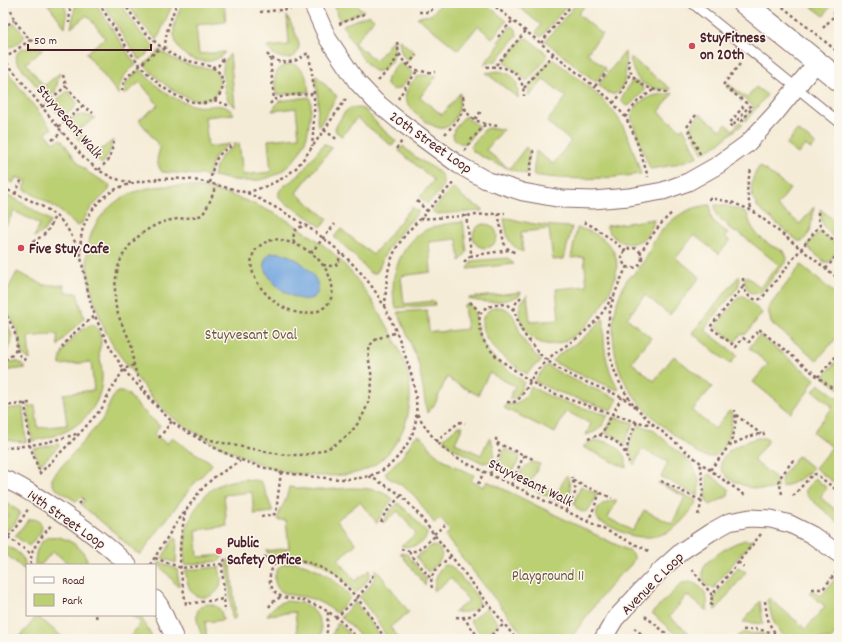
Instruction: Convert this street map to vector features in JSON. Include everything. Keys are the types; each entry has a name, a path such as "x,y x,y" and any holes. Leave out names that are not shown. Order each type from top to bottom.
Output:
{"street":[{"name":"20th Street Loop","path":"312,3 328,39 357,82 375,101 398,120 459,165 486,180 523,192 562,199 593,200 629,197 663,191 688,182 718,165 747,144 774,115 816,62"},
{"path":"744,3 839,80"},
{"name":"14th Street Loop","path":"3,479 30,492 52,506 112,550 127,564"},
{"name":"Avenue C Loop","path":"603,639 615,619 663,568 682,551 729,522 750,518 771,519 790,524 812,535 839,561"},
{"path":"156,600 175,639"}],"lane":[{"path":"692,3 839,122"}],"path":[{"path":"69,3 69,23"},
{"path":"70,9 73,3"},
{"path":"99,3 140,65 164,88 185,99 201,103 207,103 218,97 223,88 222,76 218,70 179,58 165,50 144,32 124,3"},
{"path":"165,50 169,24 178,3"},
{"path":"419,12 430,12 437,3"},
{"path":"491,3 595,86 613,103 625,117 635,138 648,177"},
{"path":"541,43 573,3"},
{"path":"778,3 839,53"},
{"path":"823,28 833,17 838,3"},
{"path":"11,10 14,20 30,40 38,44"},
{"path":"260,12 291,10"},
{"path":"835,10 839,12"},
{"path":"339,24 364,14"},
{"path":"3,28 14,20"},
{"path":"498,37 513,20"},
{"path":"495,66 526,31"},
{"path":"4,58 30,40"},
{"path":"397,42 401,58 408,64 417,71 434,72"},
{"path":"122,90 124,82 127,78 161,46"},
{"path":"270,58 285,62 294,61 308,53 311,67 315,112 312,147"},
{"path":"378,81 392,66 399,53"},
{"path":"267,54 270,58 274,100"},
{"path":"524,88 554,54"},
{"path":"408,64 416,55"},
{"name":"Stuyvesant Walk","path":"4,58 83,157 99,170 113,178 132,183"},
{"path":"212,67 218,66 224,58"},
{"path":"628,59 632,75 642,84 653,90 668,92"},
{"path":"740,64 723,85 746,103 729,124 732,127 749,106 752,108 742,121 748,126"},
{"path":"486,67 495,66 509,69 519,78 524,88 524,96"},
{"path":"400,96 417,71"},
{"path":"595,86 607,72"},
{"path":"613,103 624,88 631,72"},
{"path":"63,75 66,86 83,106 93,113"},
{"path":"42,107 66,86"},
{"path":"625,117 638,101 653,90"},
{"path":"270,104 280,97 314,94"},
{"path":"463,96 468,114 482,124 500,126"},
{"path":"247,193 285,177 296,168 346,99"},
{"path":"214,100 230,106"},
{"path":"58,127 83,106"},
{"path":"442,138 458,120 465,107"},
{"path":"475,119 482,110"},
{"path":"696,115 687,127 702,158"},
{"path":"468,146 485,124"},
{"path":"324,130 338,140"},
{"path":"52,140 62,132"},
{"path":"396,149 403,140"},
{"path":"99,170 109,159 114,142"},
{"path":"210,183 215,161 225,149 232,146"},
{"path":"529,178 533,153 530,149"},
{"path":"751,170 747,192 748,199 753,210"},
{"path":"15,194 22,179"},
{"path":"158,179 184,179 210,183 247,193 278,208 305,225 334,246 351,262 368,282 385,308 400,340 411,371 415,390 416,419 414,433 400,454 390,465 378,473 369,476 362,478 342,479 294,475 264,468 240,460 186,431 154,405 124,369 104,335 94,313 80,251 82,231 88,217 97,204 109,193 122,186 132,183 158,179"},
{"path":"385,308 386,281 391,259 399,244 455,181"},
{"path":"164,414 140,384 134,365 131,344 116,309 116,278 118,268 120,261 129,247 147,230 163,222 202,215 211,200 216,185"},
{"path":"3,188 55,215 64,223 80,251"},
{"path":"3,199 7,190"},
{"path":"708,199 732,202 753,210 839,279"},
{"path":"416,201 427,211"},
{"path":"640,254 653,234 672,212"},
{"path":"818,212 820,225 831,238 839,243"},
{"path":"498,213 504,243 507,248 516,254"},
{"path":"420,219 505,213"},
{"path":"35,242 34,241 46,234 55,215"},
{"path":"466,216 471,252 470,256"},
{"path":"584,222 606,235 626,251"},
{"path":"311,253 335,224"},
{"path":"294,244 295,230 305,225"},
{"path":"743,278 743,287 747,294 753,299 758,300 762,298 820,225"},
{"path":"274,239 281,240 294,244 311,253 323,265 330,277 332,289 331,297 327,304 313,313 299,312 286,308 274,301 263,291 253,275 251,268 254,252 266,241 274,239"},
{"path":"632,249 638,251 641,260 638,266 632,268 624,264 622,258 626,251 632,249"},
{"path":"464,262 470,256 510,250"},
{"path":"323,265 336,265 339,261 340,252"},
{"path":"826,269 839,252"},
{"path":"507,402 514,403 517,401 530,381 547,360 591,326 615,293 627,266"},
{"path":"743,287 710,327 736,347 743,338 749,342 759,328 839,394"},
{"path":"615,293 609,319 609,352 617,377 636,407"},
{"path":"514,310 516,303 521,297"},
{"path":"470,302 478,310 480,315"},
{"path":"655,425 637,422 568,399 541,388 530,381 503,362 486,345 482,337 479,322 480,315 483,310 487,307 500,304 507,305 512,308 526,337 538,352 547,360 562,371 574,377 622,397 636,407 687,453 745,495"},
{"path":"3,311 8,318 17,341 13,354 3,360"},
{"path":"62,348 75,332 95,316"},
{"path":"186,431 216,441 281,454 309,454 335,445 352,432 367,406 372,381 369,354 372,343 397,332"},
{"path":"16,348 18,354 26,361"},
{"path":"818,377 839,353"},
{"path":"25,403 30,446 40,474 102,408 124,369 134,365"},
{"path":"588,438 602,433 622,397"},
{"path":"3,406 30,402"},
{"path":"710,470 729,447 736,425 735,410"},
{"name":"Stuyvesant Walk","path":"416,414 436,442 458,459 651,552"},
{"path":"736,415 761,434"},
{"path":"159,438 172,421"},
{"path":"436,442 461,422 465,423"},
{"path":"626,454 629,439 637,422"},
{"path":"3,448 30,446 59,440 80,433"},
{"path":"729,447 747,438 765,434"},
{"path":"599,435 610,438 620,444 629,462"},
{"path":"490,474 500,453 496,437"},
{"path":"497,443 536,460"},
{"path":"511,485 524,455"},
{"path":"782,494 779,478 794,459"},
{"path":"151,564 175,525 200,491 213,478 240,460"},
{"path":"698,516 702,501 703,483 700,462"},
{"path":"261,517 273,515 276,512 281,472"},
{"path":"478,484 484,472"},
{"path":"792,496 814,474 839,492"},
{"path":"369,476 385,484 401,495 415,510 516,639"},
{"path":"566,511 576,491 572,477"},
{"path":"573,481 612,498"},
{"path":"661,481 702,501"},
{"path":"588,522 600,493"},
{"path":"381,522 384,515 401,495"},
{"path":"3,539 8,537 14,531 28,509"},
{"path":"185,512 181,533 180,553 186,604 224,599"},
{"path":"31,564 31,554 33,549 52,524"},
{"path":"401,549 413,552 417,551 445,525"},
{"path":"711,606 712,595 762,532"},
{"path":"8,537 31,554"},
{"path":"408,551 431,580"},
{"path":"264,556 266,559 275,564"},
{"path":"432,588 431,580 435,570 451,556"},
{"path":"155,558 181,568 222,564"},
{"path":"225,612 222,564 226,558"},
{"path":"358,639 346,625 319,607 302,600 281,596 275,593 270,582 270,574 275,564 281,560 296,560 316,565 335,576 356,598 371,617 385,639"},
{"path":"812,589 823,589 839,561"},
{"path":"738,562 744,567"},
{"path":"692,569 712,595"},
{"path":"336,618 368,584 373,574"},
{"path":"269,608 275,600 281,596"},
{"path":"3,598 8,598"},
{"path":"765,601 766,615 769,623 775,633 782,639"},
{"path":"456,616 471,616 487,603"},
{"path":"325,639 328,612"},
{"path":"96,616 97,620"},
{"path":"645,616 673,639 685,637"},
{"path":"463,617 480,639"},
{"path":"487,639 504,624"},
{"path":"634,628 648,639"},
{"path":"743,630 756,629 775,633"},
{"path":"836,639 839,636"}],"green space":[{"path":"47,3 64,3 66,9 65,27"},
{"path":"78,3 96,3 136,65 123,77 119,95 86,53 105,38 87,15 71,28 75,7"},
{"path":"103,3 120,3 140,32 155,47 140,60 128,44"},
{"path":"127,3 173,3 157,40 141,23"},
{"path":"183,3 224,3 226,22 196,25 199,54 225,52 217,59 207,61 196,60 187,56 179,49 175,41 174,25"},
{"path":"334,3 354,3 364,11 340,21"},
{"path":"441,3 484,3 507,21 492,38 478,26 458,50 417,17 431,15"},
{"path":"514,3 569,3 541,37 536,33 541,25"},
{"path":"577,3 587,3 578,14 602,34 587,53 606,69 596,82 545,41"},
{"path":"807,3 832,3 824,16"},
{"path":"369,15 374,19 354,43 376,61 394,38 393,57 385,68 378,71 371,69 362,58 343,25"},
{"path":"287,16 296,34 299,49 292,57 282,58 275,56 266,47 289,45"},
{"path":"15,23 25,37 17,44 9,47 3,44 3,33"},
{"path":"511,26 516,29 517,36 497,60 484,64 500,44 498,42"},
{"path":"527,38 546,53 547,58 527,81 504,62 522,39"},
{"path":"399,39 415,53 408,61 402,54"},
{"path":"37,47 44,49 26,63 44,86 60,73 55,92 50,96 47,96 41,92 16,60 18,52 21,49"},
{"path":"160,50 180,62 208,68 217,73 220,81 218,89 213,97 210,100 191,99 165,85 144,65"},
{"path":"625,52 626,70 624,83 618,92 613,94 598,85"},
{"path":"230,54 235,107 230,103 226,95 223,77 224,62"},
{"path":"630,57 671,89 654,88 642,83 634,72"},
{"path":"550,60 554,60 593,91 618,118 627,133 641,174 587,179 533,175 536,151 553,164 571,141 547,122 566,97 544,79 529,97 528,87"},
{"path":"399,62 413,73 403,86 393,89 387,85 386,82 387,78"},
{"path":"292,64 303,71 309,92 276,95 275,79 278,71 285,65"},
{"path":"3,66 52,129 46,133 54,143 61,139 79,164 89,173 110,185 109,190 91,208 81,224 77,226 56,208 24,189 27,181 16,177 13,183 3,178"},
{"path":"140,69 159,87 180,101 197,106 222,106 226,107 234,114 205,117 208,147 230,144 215,157 209,176 162,172 157,162 160,147 139,120 158,105 140,82 124,95 126,83"},
{"path":"498,71 509,74 515,80 518,98 486,73"},
{"path":"421,75 437,76 420,97 442,115 460,93 458,112 450,125 443,128 434,126 420,117 407,103 405,96 407,89 415,79"},
{"path":"316,76 337,96 318,126 318,100 315,78"},
{"path":"632,81 640,84 644,91 630,105 626,106 621,100"},
{"path":"728,84 747,98 756,87 767,95 746,121 744,119 754,107 726,85"},
{"path":"68,91 78,104 67,113 58,113 55,110 54,102"},
{"path":"673,93 659,112 681,130 683,127 698,156 686,161 650,169 632,121 632,113 636,106 647,98 656,95"},
{"path":"309,97 311,102 311,110 304,144 293,161 286,168 269,178 253,181 213,176 222,155 234,147 234,144 239,143 243,175 271,172 268,140 299,137 296,108 272,111 279,101"},
{"path":"350,108 359,108 367,112 380,127 396,141 392,146 357,118 342,136 336,132 335,128 344,113"},
{"path":"700,114 721,130 726,124 733,130 739,122 743,124 718,144 702,153 690,127"},
{"path":"85,115 95,118 79,130 97,153 113,140 109,153 102,164 89,153 69,127 69,123 73,117"},
{"path":"465,116 479,127 467,142 462,144 454,139 453,132"},
{"path":"487,128 503,130 486,150 508,168 486,159 471,149 471,146"},
{"path":"797,130 816,144 811,149 805,145 798,154 786,145"},
{"path":"324,144 332,148 296,193 328,219 321,227 282,201 279,197 279,192 302,172"},
{"path":"403,146 437,170 442,177 443,182 441,189 438,194 427,204 420,197 434,180 399,151"},
{"path":"526,147 530,153 526,174 509,169"},
{"path":"760,166 790,189 777,206 800,224 814,207 810,232 803,241 798,241 759,209 755,203 751,187 756,171"},
{"name":"Stuyvesant Oval","path":"189,186 214,190 233,196 249,202 294,224 334,254 364,289 396,342 408,374 410,390 409,411 399,438 387,454 371,467 353,474 320,476 302,475 284,472 259,464 227,450 189,429 164,410 146,390 115,349 102,323 93,297 87,269 89,242 94,229 101,216 112,205 129,194 153,187"},
{"path":"452,188 483,209 482,211 436,214 432,211"},
{"path":"10,196 51,221 43,232 34,237 40,224 14,211 6,226 3,220 3,203 5,198"},
{"path":"710,205 711,217 713,221 728,233 725,237 730,241 719,254 694,235 676,258 700,277 670,315 645,295 627,318 651,338 631,362 654,381 674,356 712,387 692,411 715,429 729,411 732,413 731,428 727,441 715,456 708,457 700,455 671,433 645,409 633,395 624,380 618,364 614,345 613,329 617,303 623,287 630,276 633,275 649,254 653,243 663,228 684,212 701,206"},
{"path":"715,205 733,207 748,215 753,229 760,237 786,254 787,260 762,291 754,294 751,293 747,289 744,278 746,276 760,287 779,265 738,232 736,233 728,227 726,222 720,219 716,214"},
{"path":"412,207 419,212 392,243 385,254 378,271 373,274 370,273 350,251 334,237 341,229 373,255"},
{"path":"820,209 839,224 839,240 834,238 825,228 821,219"},
{"path":"504,218 548,226 572,227 564,259 553,260 549,229 521,232 523,252 517,249 508,238"},
{"path":"654,219 646,236 640,241 633,243 625,243 618,240 611,235 606,226"},
{"path":"463,222 467,252 460,261 457,239 429,242 431,272 401,276 404,304 434,301 435,305 396,308 393,287 394,276 397,265 408,246 415,238 428,229"},
{"path":"485,224 494,227 497,236 494,245 485,248 476,245 473,236 476,227"},
{"path":"577,228 589,231 606,242 614,252 616,258 616,272 611,288 603,305 591,320 577,333 563,342 548,344 534,339 526,332 520,318 520,307 522,301 527,295 530,322 559,320 556,289 587,286 584,257 571,258"},
{"path":"820,232 838,246 838,250 829,262 825,262 809,249 808,244"},
{"path":"508,258 514,264 468,269 472,261"},
{"path":"801,265 839,297 839,335 817,360 771,323 768,308"},
{"path":"17,272 44,285 64,285 65,292 77,293 84,318 58,346 57,334 28,337 30,360 21,353 17,331 13,321 3,306 3,292 6,293"},
{"path":"739,276 740,280 738,287 705,328 706,331 737,355 730,364 692,333"},
{"path":"521,292 520,295 514,298 495,302 482,302 469,299 469,298"},
{"path":"740,296 744,296 762,313 746,334 740,335 735,342 715,327"},
{"path":"469,304 474,310 479,336 487,350 498,362 524,382 522,388 518,396 513,399 509,399 515,386 489,373 478,395 451,381 451,379 447,377 435,404 427,413 419,365 398,312 427,310 429,330 431,332 467,329 464,305"},
{"path":"495,307 502,308 511,313 525,342 531,351 542,361 534,366 527,374 505,359 486,338 483,330 483,317 490,309"},
{"path":"3,316 12,336 12,341 8,350 3,354"},
{"path":"603,318 606,356 614,381 619,389 618,390 569,370 552,361 587,335"},
{"path":"92,324 96,327 101,338 99,352 102,368 102,379 101,388 95,405 84,419 70,429 54,436 32,441 27,406 35,406 38,428 67,425 63,394 94,390 91,362 60,365 63,352 70,340"},
{"path":"759,335 815,379 809,388 810,389 791,413 753,382 768,364 749,348"},
{"path":"839,358 839,389 825,378 825,375"},
{"path":"3,361 19,362 26,368 3,371"},
{"path":"547,365 573,379 618,399 612,410 555,391 534,381"},
{"path":"819,384 839,399 839,487 815,468 832,447 813,432 833,407 813,391"},
{"path":"531,386 558,399 608,415 600,428 586,435 591,424 566,411 555,433 504,408 506,404 515,403 522,400"},
{"path":"117,392 124,392 128,394 141,409 160,426 154,434 167,444 172,437 212,464 192,486 141,554 135,552 114,532 81,505 85,500 81,497 77,502 55,488 52,484 52,479 55,474 102,420 110,402"},
{"path":"23,407 26,442 12,441 3,438 3,411"},
{"path":"613,417 634,423 626,439 625,447 616,438 605,433"},
{"path":"638,425 652,429 691,463 699,478 698,496 661,477 668,462 642,449 634,465 629,446 632,435"},
{"path":"460,426 463,426 455,443 481,455 489,438 491,439 494,451 493,458 491,460 483,463 453,448 443,439"},
{"name":"Playground 11","path":"418,435 425,440 433,451 442,459 474,475 471,481 484,487 487,481 633,554 634,558 632,564 604,593 571,639 527,639 445,536 450,531 441,519 434,523 415,496 403,486 387,477 386,472 402,457 414,438"},
{"path":"757,438 769,440 753,460 776,478 778,488 758,489 748,487 728,477 722,470 722,461 724,456 729,451 742,443"},
{"path":"597,441 610,443 618,448 624,455 626,468 583,447 589,442"},
{"path":"59,444 59,446 40,465 33,449"},
{"path":"505,449 520,456 517,464 509,474 503,473 498,464"},
{"path":"798,456 813,468 799,480 782,487 782,476"},
{"path":"532,462 540,464 531,481 557,493 566,476 568,477 570,493 567,499 558,501 525,485 522,482 520,478 521,472"},
{"path":"709,474 729,489 728,496 710,505 706,501 707,475"},
{"path":"815,478 827,488 820,497 839,513 837,519 839,523 807,496 805,490"},
{"path":"246,479 260,481 262,483 273,512 254,514 252,492 224,495 227,526 196,530 198,557 224,555 219,561 185,565 185,537 192,515 200,501 205,495 220,484"},
{"path":"658,482 697,501 683,520 672,530 657,536 638,537 624,533 599,521 596,512 600,506 608,501 617,500 608,518 633,531 644,510 672,524 685,497"},
{"path":"581,486 597,494 588,510 583,512 577,509 574,502"},
{"path":"289,487 316,490 348,488 367,489 385,494 393,499 382,513 377,523 360,502 337,520 356,544 338,559 355,581 370,570 368,580 356,593 338,575 325,565 301,557 277,557 266,551 289,548 286,520 278,520 278,517 286,499"},
{"path":"3,501 20,513 14,525 3,532 3,521 8,515 3,511"},
{"path":"398,503 427,533 425,539 420,544 409,547 401,546 416,534 398,511 383,523 387,515"},
{"path":"30,519 38,521 42,526 41,532 29,546 15,536"},
{"path":"54,537 67,540 84,553 88,564 69,564 53,551 42,564 35,564 37,549 44,539"},
{"path":"174,538 177,539 176,563 162,558"},
{"path":"745,540 752,541 716,584 715,588 707,585 703,576 703,569 705,565 724,550"},
{"path":"3,545 16,551 22,557 25,570 3,552"},
{"path":"432,546 439,549 442,556 428,572 416,557"},
{"path":"400,553 407,554 426,579 425,585"},
{"path":"230,558 236,618 232,619 227,562"},
{"path":"159,562 177,569 179,585 177,586 158,564"},
{"path":"293,562 310,566 325,574 351,597 336,613 324,604 313,599 284,593 277,587 275,576 280,566"},
{"path":"444,565 451,566 478,597 478,606 475,609 467,612 454,612 469,601 451,578 434,591 436,577 439,570"},
{"path":"219,567 221,584 215,593 207,597 199,597 190,590 185,570"},
{"path":"738,567 746,572 715,611 714,598"},
{"path":"376,569 409,612 390,627 400,639 388,639 373,615 359,597 371,584"},
{"path":"838,575 839,629 831,639 787,639 782,635 772,617 767,600 769,598 806,629 825,606 810,594 812,590 821,596"},
{"path":"682,583 694,583 704,592 707,601 707,611 687,595 669,617 689,633 675,634 652,613"},
{"path":"288,601 304,604 313,610 319,619 321,629 320,639 298,639 295,612 267,615 276,605 281,602"},
{"path":"760,601 763,624 743,622"},
{"path":"355,602 381,639 362,639 341,617"},
{"path":"208,604 219,609 222,613 223,620 205,622 207,639 203,639 198,623 197,613 202,606"},
{"path":"486,608 499,624 483,637 470,621"},
{"path":"37,616 65,639 18,639"},
{"path":"132,616 141,616 152,637 146,639 128,639 141,623"},
{"path":"338,622 354,639 330,639"},
{"path":"743,633 763,634 770,637 769,639 741,639 737,636"}],"water":[{"path":"271,253 282,253 290,256 300,262 312,273 318,288 314,297 306,299 296,298 277,286 269,277 265,268 265,260"}],"place":[{"name":"StuyFitness on 20th","path":"692,46"},
{"name":"Five Stuy Cafe","path":"21,248"},
{"name":"Public Safety Office","path":"219,551"}]}
